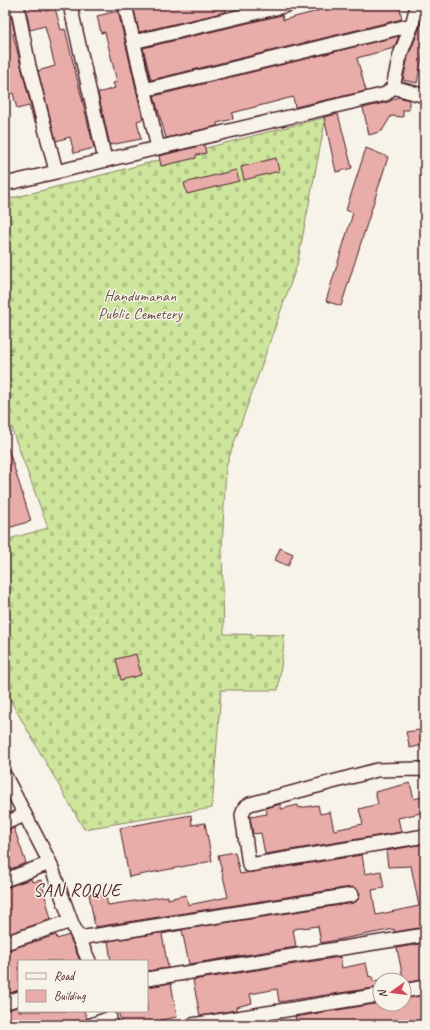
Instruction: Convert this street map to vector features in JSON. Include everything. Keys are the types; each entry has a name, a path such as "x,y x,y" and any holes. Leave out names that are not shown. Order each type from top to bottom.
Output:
{"street":[{"path":"17,5 29,66 56,171"},
{"path":"70,5 105,160"},
{"path":"125,5 158,148"},
{"path":"133,42 288,5"},
{"path":"5,184 386,94 393,88 400,55 412,25 417,5"},
{"path":"144,90 412,25"},
{"path":"393,88 425,96"},
{"path":"425,770 377,770 250,804 245,807 242,815 248,865 425,836"},
{"path":"5,776 50,863 71,921 89,960"},
{"path":"5,823 25,816"},
{"path":"5,880 50,863"},
{"path":"79,938 352,895"},
{"path":"5,943 71,921"},
{"path":"148,979 425,935"},
{"path":"412,989 425,987"},
{"path":"192,1025 372,995"},
{"path":"5,1004 18,998"},
{"path":"91,1025 110,1018"}],"green space":[{"name":"Handumanan Public Cemetery","path":"326,117 297,265 226,466 222,548 224,634 285,635 278,690 221,690 212,808 84,829 5,691 5,540 48,528 5,411 5,200"}],"building":[{"path":"9,5 15,34 13,34 35,122 29,106 17,109 13,93 5,95 5,6"},
{"path":"25,5 44,5 46,11 55,8 61,30 65,29 94,148 74,153 70,137 56,141 38,71 55,66 45,26 30,30"},
{"path":"133,5 225,5 226,12 139,32"},
{"path":"316,5 399,5 402,19 151,80 143,48 282,15 283,20 318,11"},
{"path":"425,5 425,42 417,83 403,80 408,57 420,27"},
{"path":"118,11 143,119 137,121 141,139 110,145 98,93 115,88 113,83 117,82 105,32 101,33 97,16"},
{"path":"399,36 394,48 357,58 366,91 295,107 293,97 232,113 233,119 217,123 217,126 166,138 154,96"},
{"path":"398,97 409,100 409,110 403,110 403,117 391,116 382,131 369,135 363,108 388,102"},
{"path":"338,114 352,168 336,172 324,117"},
{"path":"204,145 206,153 196,155 196,158 161,166 159,156"},
{"path":"366,148 388,157 341,306 326,301 353,213 346,210"},
{"path":"276,158 279,171 244,180 241,167"},
{"path":"236,170 239,181 187,194 184,183"},
{"path":"8,448 31,521 5,529 5,449"},
{"path":"280,548 293,554 288,566 275,560"},
{"path":"136,654 141,675 121,680 116,659"},
{"path":"419,730 423,745 410,748 406,732"},
{"path":"410,783 414,799 425,796 425,812 398,818 401,832 265,854 261,833 253,834 250,817 267,814 266,808 281,804 281,809 298,805 299,808 318,805 320,814 330,812 334,830 363,824 359,809 378,804 375,792"},
{"path":"191,815 192,825 205,823 212,861 129,877 120,828"},
{"path":"14,828 26,863 5,871 5,832"},
{"path":"423,844 425,845 425,927 394,932 394,929 321,943 318,926 293,929 296,947 189,964 182,930 162,934 168,968 148,971 148,960 111,960 108,941 353,903 359,898 360,893 355,888 351,887 95,927 89,894 104,890 108,905 168,896 168,899 186,895 188,905 228,897 218,855 235,852 240,874 362,855 365,874 381,871 384,888 372,890 376,915 419,906 411,866 388,867 386,851"},
{"path":"31,879 32,882 41,880 51,919 5,935 5,888"},
{"path":"56,935 57,939 69,935 80,960 18,960 18,990 5,995 5,951"},
{"path":"425,943 425,979 412,981 412,972 402,972 397,948"},
{"path":"340,957 342,968 366,963 369,977 372,976 372,988 279,1002 277,989 250,994 252,1003 236,1007 236,1010 200,1016 193,980"},
{"path":"171,983 177,1017 161,1020 162,1025 122,1025 118,1012 148,1012 148,987"},
{"path":"425,995 425,1025 297,1025 295,1017 372,1004 372,1012 412,1012 412,997"},
{"path":"18,1006 18,1012 84,1012 87,1018 83,1023 77,1025 5,1025 5,1011"}],"district":[{"name":"SAN ROQUE","path":"77,890"}]}
